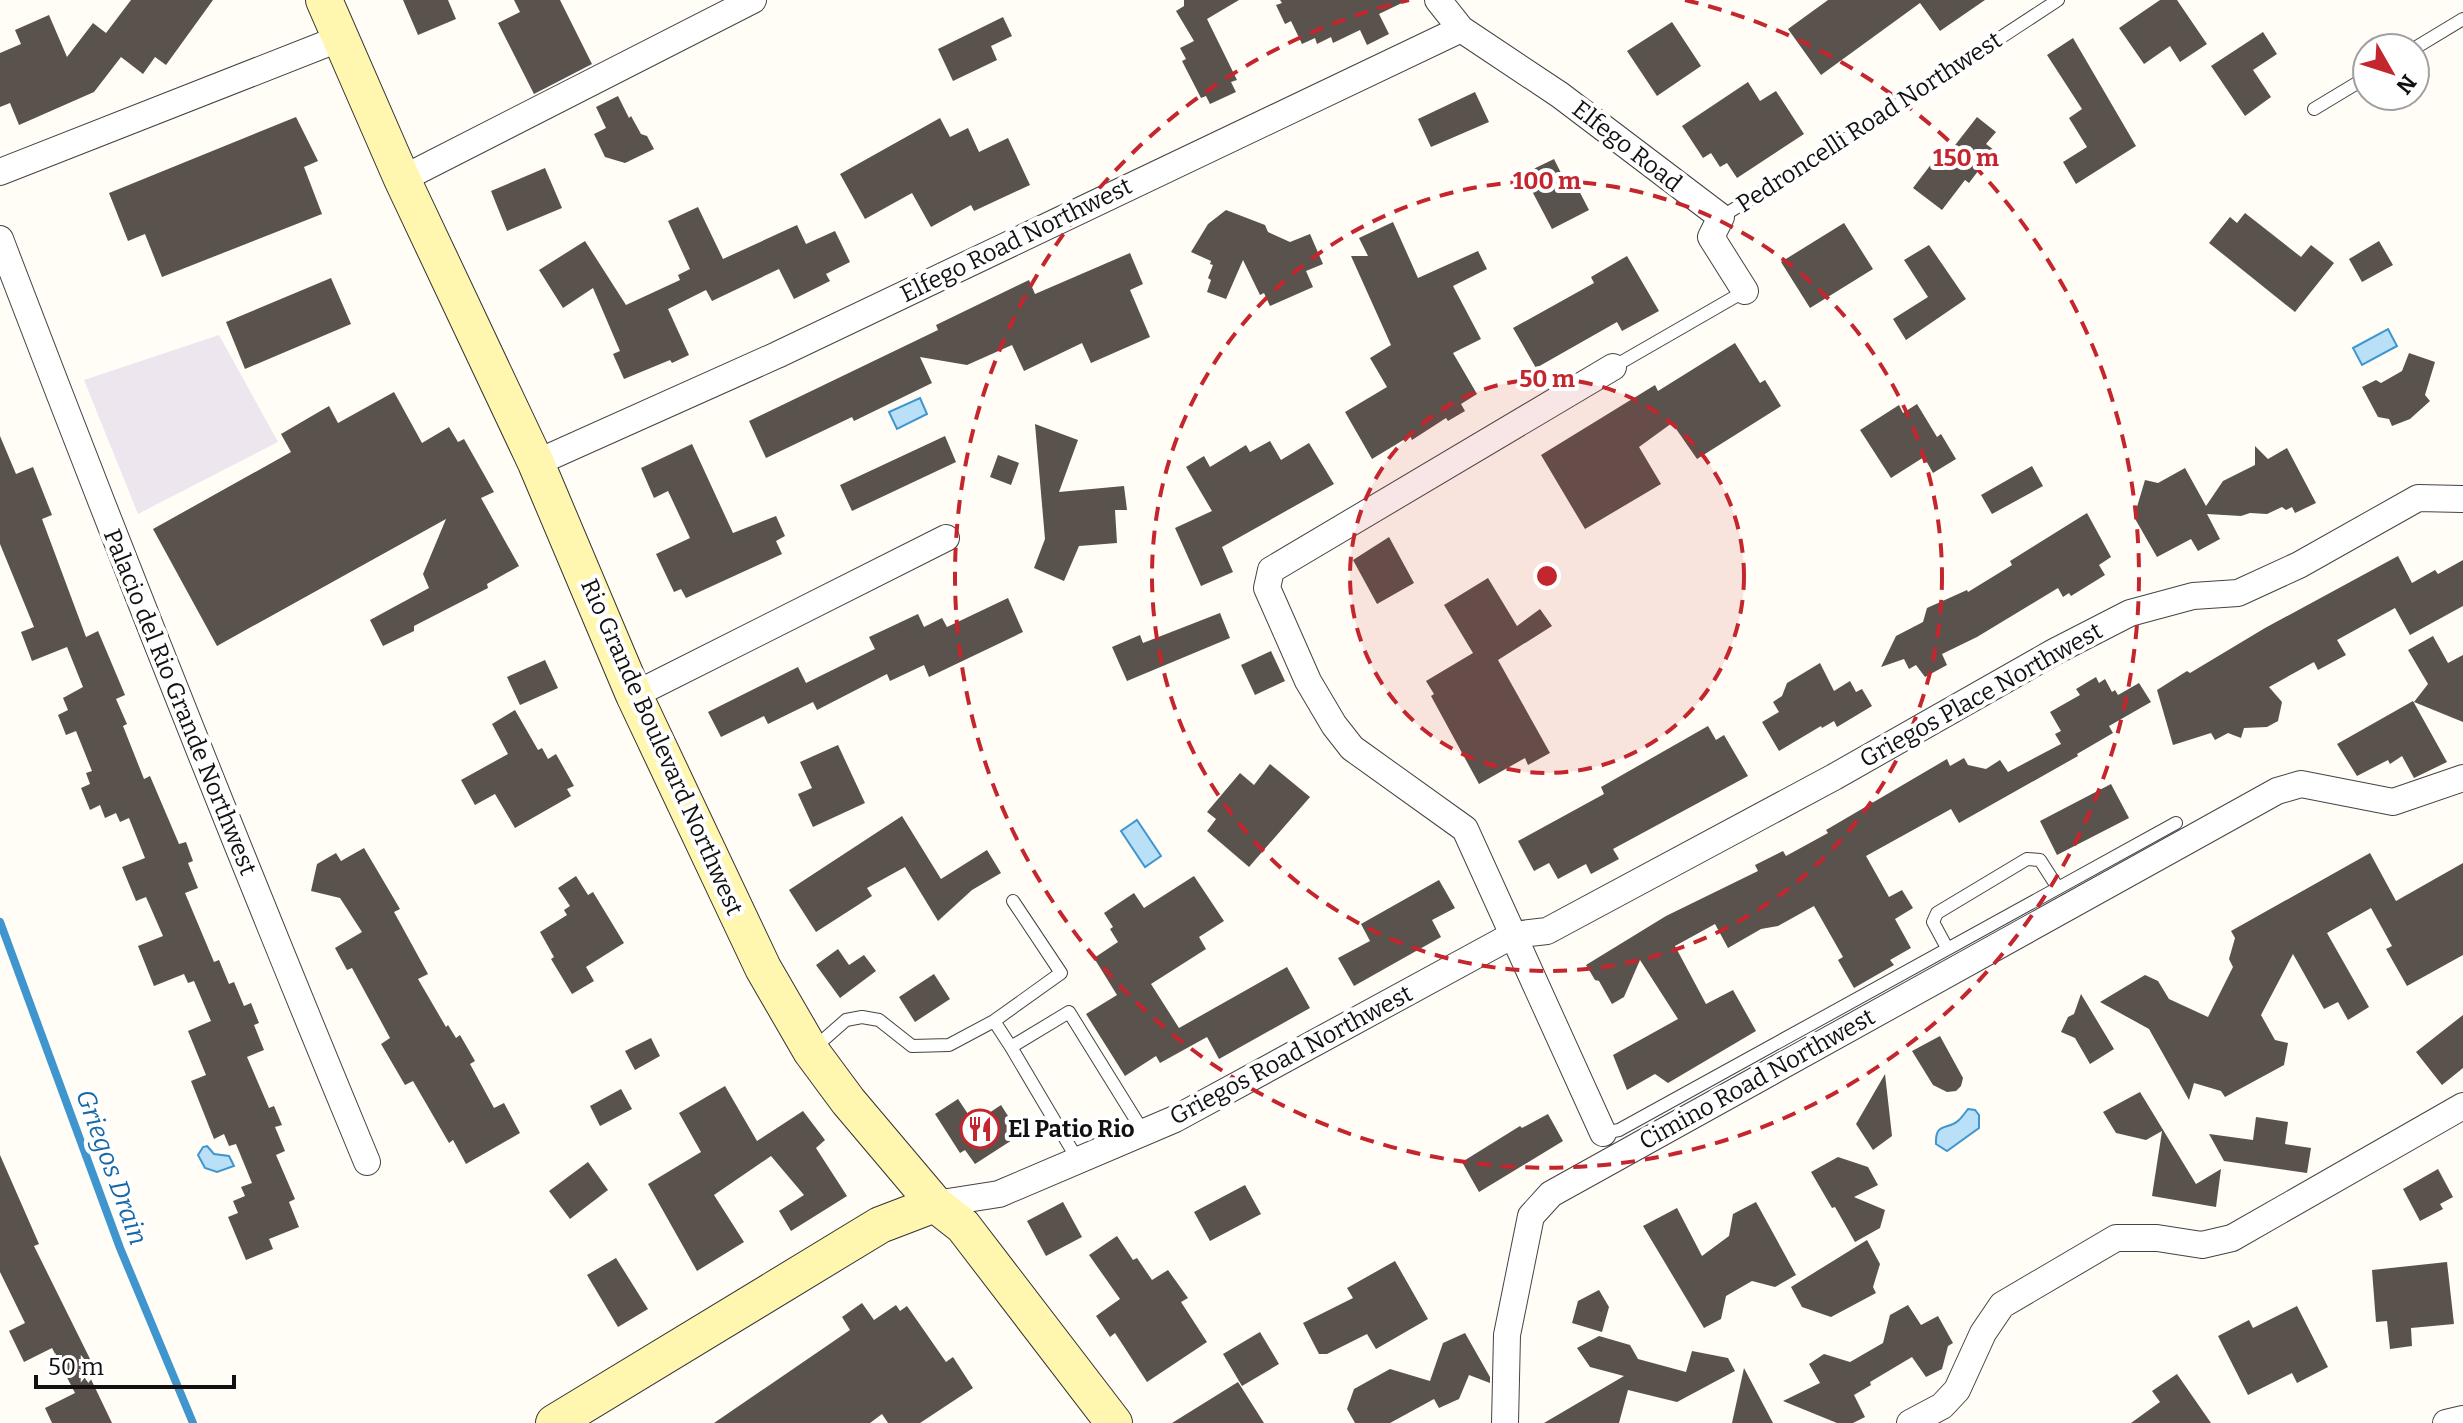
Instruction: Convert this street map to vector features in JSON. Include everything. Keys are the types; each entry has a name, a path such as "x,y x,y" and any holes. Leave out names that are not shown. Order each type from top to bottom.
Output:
{"main road":[{"name":"Rio Grande Boulevard Northwest","path":"324,0 402,179 536,463 634,695 763,968 811,1051 848,1101 935,1204 963,1226 1114,1423"},
{"name":"Griegos Road Northwest","path":"554,1423 880,1225 935,1204"}],"street":[{"path":"402,179 753,0"},
{"path":"1438,0 1461,29"},
{"name":"Elfego Road","path":"1461,29 1560,95 1721,217"},
{"name":"Elfego Road Northwest","path":"536,463 777,355 1461,29"},
{"path":"0,172 341,38"},
{"path":"1721,217 1711,237 1745,291"},
{"name":"Palacio del Rio Grande Northwest","path":"0,239 176,693 367,1162"},
{"path":"1603,1133 1465,829 1352,748 1334,725 1308,681 1267,588 1271,570 1613,367"},
{"name":"Griegos Place Northwest","path":"1513,935 1547,931 2130,613 2193,596 2238,593 2299,565 2418,498 2462,499"},
{"path":"634,695 946,538"},
{"name":"Cimino Road Northwest","path":"1505,1423 1507,1335 1531,1216 1551,1194 2174,836 2277,791 2301,784 2393,802 2463,778"},
{"name":"Griegos Road Northwest","path":"935,1204 999,1194 1175,1119 1513,935"},
{"path":"1910,1423 1942,1406 1957,1390 1983,1333 2002,1305 2116,1238 2157,1238 2202,1245 2232,1238 2463,1106"},
{"path":"2446,1423 2463,1419"}],"lane":[{"name":"Pedroncelli Road Northwest","path":"1721,217 1799,170 2058,0"},
{"path":"2431,38 2463,19"},
{"path":"2314,109 2351,87"},
{"path":"1613,367 1745,291"},
{"path":"1603,1133 1619,1130 2058,888 2174,836"},
{"path":"1947,948 1933,922 1937,913 2027,859 2040,860 2058,888"},
{"path":"811,1051 846,1020 862,1017 879,1020 912,1046 949,1045 994,1021 1061,973 1013,901"},
{"path":"1011,1047 1069,1012 1144,1133"},
{"path":"994,1021 1079,1162"}],"shaded area":[{"path":"219,335 278,442 138,514 84,380"}],"water":[{"path":"2388,329 2397,346 2362,365 2353,348"},
{"path":"920,398 927,414 897,429 889,412"},
{"path":"1137,820 1161,856 1145,867 1121,831"},
{"path":"1968,1109 1975,1110 1979,1115 1979,1128 1947,1151 1936,1144 1940,1129 1955,1123"},
{"path":"207,1146 214,1154 229,1156 234,1166 217,1172 205,1168 198,1155"}],"building":[{"path":"131,0 213,0 166,65 155,57 143,74 121,57 94,92 19,125 10,103 0,107 0,53 21,44 15,30 49,15 67,57 93,23 106,33"},
{"path":"403,0 448,0 456,19 418,35"},
{"path":"514,0 560,0 592,64 534,94 498,23 520,12"},
{"path":"1184,0 1239,0 1207,19 1237,80 1231,82 1236,92 1210,104 1206,96 1201,98 1182,61 1186,59 1180,48 1194,41 1176,11 1184,6"},
{"path":"1280,0 1408,0 1379,14 1389,34 1367,45 1360,30 1333,43 1331,37 1317,44 1315,38 1302,44 1291,21 1285,24 1276,5 1282,3"},
{"path":"1828,0 1985,0 1940,31 1920,3 1821,75 1788,29"},
{"path":"2160,0 2177,0 2207,44 2180,62 2170,46 2144,64 2119,28"},
{"path":"1003,17 1012,36 991,46 997,60 953,81 938,49"},
{"path":"1672,22 1701,66 1657,96 1627,51"},
{"path":"2263,32 2277,54 2253,70 2271,97 2245,116 2211,66"},
{"path":"2073,38 2136,146 2076,184 2063,162 2087,147 2069,118 2082,109 2047,55"},
{"path":"1748,82 1760,101 1776,91 1804,134 1737,178 1727,163 1720,167 1711,153 1703,158 1682,126"},
{"path":"1475,92 1489,122 1431,147 1418,119"},
{"path":"618,96 629,118 631,116 654,149 625,163 605,157 594,134 606,128 596,107"},
{"path":"296,117 318,161 304,167 322,214 162,277 145,234 128,241 109,193"},
{"path":"1977,117 1996,132 1986,144 1994,150 1969,183 1965,180 1942,210 1913,188 1932,163 1938,167"},
{"path":"940,118 950,137 968,128 979,152 1008,138 1030,185 974,211 971,205 931,227 912,193 865,219 840,174"},
{"path":"1554,159 1566,183 1573,179 1589,210 1552,229 1523,174"},
{"path":"545,168 562,208 507,231 491,191"},
{"path":"698,207 723,259 797,225 806,244 835,231 850,262 826,274 830,281 794,299 779,269 712,301 706,290 668,309 689,355 624,379 613,354 620,351 593,288 563,308 539,270 585,241 626,305 680,280 678,275 690,269 668,221"},
{"path":"1226,210 1265,225 1268,232 1290,242 1310,234 1323,264 1306,271 1313,287 1270,306 1264,293 1260,295 1243,260 1226,299 1207,292 1213,265 1211,261 1191,252 1208,224"},
{"path":"2245,213 2301,257 2311,245 2334,263 2295,312 2209,243 2230,217 2237,223"},
{"path":"1393,222 1418,278 1478,251 1487,269 1453,286 1481,339 1453,353 1477,394 1461,404 1465,411 1448,421 1446,418 1412,440 1410,436 1372,459 1345,412 1387,387 1370,358 1391,345 1351,256 1368,256 1359,238"},
{"path":"1844,223 1873,269 1810,308 1781,262"},
{"path":"2379,241 2393,265 2362,282 2349,259"},
{"path":"1929,245 1966,299 1906,340 1893,319 1928,297 1904,260"},
{"path":"1130,253 1143,284 1130,290 1150,337 1091,363 1082,343 1024,371 1012,345 967,365 920,357 932,383 854,421 852,417 766,458 749,421 938,330 936,325 1029,280 1035,294"},
{"path":"1627,256 1659,311 1622,331 1617,322 1536,368 1513,328 1594,283 1591,277"},
{"path":"331,278 351,324 245,369 226,322"},
{"path":"1735,343 1760,383 1765,380 1781,406 1697,459 1672,423 1639,447 1661,484 1585,529 1541,455 1655,385 1658,391"},
{"path":"2409,353 2435,362 2425,395 2430,401 2410,419 2392,426 2389,419 2378,417 2362,387 2376,380 2381,383 2402,371"},
{"path":"394,392 422,443 449,427 458,442 464,439 494,492 481,498 519,566 487,584 488,588 414,626 414,631 383,646 370,620 429,588 423,574 446,519 217,646 153,529 291,452 281,434 329,406 338,423"},
{"path":"1917,404 1937,437 1941,434 1956,459 1933,473 1924,457 1891,478 1860,430 1899,405 1903,413"},
{"path":"1035,424 1078,440 1059,492 1124,486 1127,510 1115,510 1117,543 1079,546 1064,581 1034,568 1045,539"},
{"path":"0,436 16,474 33,467 52,515 42,519 86,637 98,631 125,695 116,699 144,779 150,776 179,844 186,842 193,861 188,863 198,888 185,893 214,962 219,960 229,984 234,982 244,1006 251,1003 259,1023 254,1025 264,1050 247,1057 269,1108 274,1106 282,1125 275,1127 285,1151 276,1155 295,1199 289,1202 299,1227 269,1239 273,1249 246,1260 228,1217 238,1213 233,1201 245,1196 241,1187 252,1183 236,1144 229,1146 224,1134 214,1139 191,1081 206,1075 188,1031 211,1021 194,981 188,983 184,974 154,986 138,946 163,936 146,897 136,901 122,867 145,858 129,818 120,822 116,813 105,818 100,805 90,810 81,788 90,784 86,773 92,771 76,731 66,735 58,715 68,710 63,698 83,687 67,647 32,661 21,632 34,627 0,544"},
{"path":"945,436 956,462 852,511 840,485"},
{"path":"1270,441 1281,460 1309,443 1334,484 1222,547 1233,572 1201,586 1175,528 1212,511 1186,467 1204,456 1210,467 1246,445 1250,452"},
{"path":"692,444 733,533 776,516 785,536 776,541 782,554 686,598 681,589 674,592 656,554 690,538 668,491 654,498 641,468"},
{"path":"2255,446 2268,459 2287,448 2316,503 2295,513 2292,507 2286,510 2282,507 2267,514 2207,514 2220,539 2198,551 2191,539 2157,557 2134,517 2145,480 2158,483 2185,468 2206,506 2223,481 2255,465"},
{"path":"998,455 1019,463 1011,485 990,477"},
{"path":"2032,466 2043,486 1992,514 1981,495"},
{"path":"2087,513 2111,557 2099,565 2105,575 2071,596 2069,593 2063,597 2058,588 1977,637 1942,654 1947,665 1925,677 1916,665 1909,669 1904,659 1881,667 1896,636 1923,622 1927,608 1968,592 2012,565 2010,561"},
{"path":"1389,537 1414,583 1377,604 1353,560"},
{"path":"2398,556 2412,583 2435,570 2438,574 2463,560 2463,606 2410,635 2395,608 2337,640 2346,655 2318,670 2314,662 2269,687 2282,702 2278,721 2267,727 2244,728 2241,738 2228,733 2215,740 2211,733 2173,745 2157,690"},
{"path":"1488,578 1517,626 1540,609 1552,626 1498,660 1550,753 1528,765 1525,758 1479,784 1431,696 1434,694 1426,681 1473,653 1444,605"},
{"path":"1008,598 1023,632 929,677 924,665 890,681 887,674 817,710 813,702 768,724 764,716 721,737 708,712 798,667 806,683 875,649 869,637 918,614 924,627 942,618 947,627"},
{"path":"1220,613 1230,638 1127,681 1112,647 1140,635 1143,643"},
{"path":"2433,636 2448,663 2463,655 2463,722 2414,702 2428,684 2408,650"},
{"path":"1271,651 1285,681 1255,695 1241,665"},
{"path":"545,660 558,688 520,705 507,677"},
{"path":"1820,663 1834,691 1850,681 1856,692 1862,689 1872,706 1837,727 1834,721 1821,726 1779,751 1762,722 1779,712 1773,702 1782,696 1787,683"},
{"path":"2096,677 2099,683 2105,679 2112,692 2115,690 2118,695 2139,683 2151,702 2109,726 2113,733 2078,756 1959,823 1951,809 1866,856 1889,897 1902,890 1913,908 1895,919 1911,948 1890,960 1894,965 1854,988 1838,960 1843,957 1814,906 1778,926 1761,929 1728,948 1715,924 1675,946 1706,1004 1733,990 1756,1031 1668,1083 1655,1074 1627,1090 1613,1055 1678,1019 1640,960 1624,997 1612,1004 1586,965 1666,916 1758,871 1755,865 1783,851 1786,856 1828,833 1826,830 1947,759 1950,766 1964,758 1968,765 1986,769 2000,760 2008,772 2061,744 2055,734 2061,731 2050,712 2080,695 2076,689"},
{"path":"2413,701 2447,762 2414,778 2402,756 2390,764 2388,760 2357,776 2337,744"},
{"path":"515,710 538,750 542,748 548,759 556,754 574,786 567,789 571,796 515,828 495,794 475,805 461,780 508,754 492,724"},
{"path":"1708,726 1716,740 1724,735 1748,776 1613,849 1619,859 1591,874 1586,864 1558,879 1549,863 1534,871 1518,841 1604,794 1601,787"},
{"path":"838,745 865,803 813,827 798,794 812,788 800,762"},
{"path":"1270,764 1310,797 1249,867 1207,831 1216,819 1207,812 1240,773 1254,785"},
{"path":"2111,784 2129,818 2057,855 2040,821"},
{"path":"902,816 941,879 987,850 1001,873 972,890 938,921 905,867 867,888 872,896 816,932 789,890"},
{"path":"364,848 400,909 394,912 428,974 418,979 446,1027 448,1025 456,1038 460,1035 475,1061 470,1064 494,1108 504,1103 520,1133 466,1164 453,1140 449,1143 413,1081 405,1085 381,1044 390,1038 352,968 347,970 335,948 362,932 340,898 311,891 317,864 336,853 341,861"},
{"path":"2370,853 2396,901 2463,863 2463,955 2407,986 2386,949 2392,946 2371,908 2327,933 2369,1007 2348,1020 2338,1002 2324,1009 2293,954 2261,1015 2275,1040 2288,1043 2284,1065 2225,1097 2221,1091 2194,1083 2189,1100 2149,1029 2100,1002 2145,975 2158,981 2169,999 2208,1017 2233,967 2229,959 2235,938 2231,931"},
{"path":"576,876 588,895 593,892 624,943 586,967 594,981 572,994 551,959 554,957 540,932 567,915 564,910 570,906 558,888"},
{"path":"1194,876 1224,921 1199,937 1206,949 1151,984 1179,1028 1287,967 1310,1008 1219,1059 1207,1037 1160,1063 1156,1056 1125,1076 1086,1014 1117,995 1094,958 1118,942 1104,913 1134,893 1144,908"},
{"path":"1439,880 1455,908 1432,920 1441,937 1354,986 1338,958 1370,941 1361,924"},
{"path":"838,949 849,965 864,955 876,971 840,998 816,965"},
{"path":"934,974 950,999 915,1022 899,997"},
{"path":"2081,994 2114,1049 2090,1064 2075,1038 2061,1032 2068,1017 2074,1014"},
{"path":"2463,1015 2463,1068 2442,1085 2416,1052"},
{"path":"1940,1036 1963,1078 1956,1091 1947,1092 1933,1085 1912,1051"},
{"path":"651,1038 660,1056 635,1070 625,1051"},
{"path":"1885,1074 1892,1136 1873,1150 1856,1124"},
{"path":"725,1086 757,1141 803,1111 825,1140 816,1148 847,1196 791,1231 779,1211 804,1195 771,1156 714,1195 744,1242 697,1271 648,1184 701,1152 679,1113"},
{"path":"621,1089 632,1109 600,1126 590,1106"},
{"path":"2140,1092 2196,1184 2221,1169 2216,1207 2152,1196 2162,1131 2146,1140 2116,1133 2103,1112"},
{"name":"El Patio Rio","path":"958,1099 974,1123 1001,1105 1020,1135 975,1164 965,1150 960,1153 935,1114"},
{"path":"1548,1114 1563,1141 1479,1192 1462,1162 1520,1126 1522,1128"},
{"path":"2256,1117 2288,1122 2285,1144 2311,1148 2307,1173 2224,1161 2209,1134 2253,1140"},
{"path":"0,1155 39,1244 34,1246 95,1369 88,1373 112,1423 52,1423 45,1408 75,1393 52,1348 24,1362 9,1331 25,1323 0,1272"},
{"path":"1838,1157 1868,1167 1878,1185 1854,1197 1885,1210 1880,1228 1855,1242 1811,1172"},
{"path":"588,1162 608,1190 570,1219 549,1191"},
{"path":"2438,1169 2453,1197 2440,1204 2443,1209 2420,1221 2403,1189"},
{"path":"1245,1185 1261,1214 1210,1241 1194,1212"},
{"path":"1063,1202 1082,1237 1046,1256 1027,1221"},
{"path":"1756,1202 1796,1275 1775,1287 1752,1281 1726,1296 1721,1319 1704,1328 1643,1226 1677,1208 1702,1256 1729,1236 1733,1214"},
{"path":"1117,1236 1133,1260 1137,1258 1152,1280 1168,1270 1188,1298 1181,1302 1207,1342 1147,1382 1115,1333 1110,1337 1096,1316 1120,1299 1089,1255"},
{"path":"1867,1240 1880,1264 1873,1287 1876,1293 1831,1317 1802,1307 1791,1287"},
{"path":"616,1258 648,1309 618,1327 587,1275"},
{"path":"1395,1261 1428,1319 1376,1349 1367,1334 1327,1354 1319,1354 1303,1323 1353,1298 1347,1288"},
{"path":"2447,1262 2454,1324 2411,1328 2412,1346 2390,1349 2387,1321 2376,1322 2372,1270"},
{"path":"1599,1290 1609,1307 1602,1332 1572,1323 1578,1301"},
{"path":"862,1303 874,1320 896,1305 900,1311 907,1306 946,1362 953,1357 973,1388 920,1423 888,1423 882,1414 870,1423 714,1423 850,1330 842,1317"},
{"path":"1908,1305 1921,1325 1938,1316 1953,1343 1948,1346 1942,1369 1926,1377 1912,1357 1870,1382 1871,1385 1854,1395 1865,1417 1853,1423 1837,1423 1783,1401 1820,1383 1809,1364 1824,1354 1850,1362 1883,1343 1890,1315"},
{"path":"2297,1306 2328,1367 2297,1383 2292,1373 2248,1395 2218,1336 2249,1320 2253,1328"},
{"path":"1260,1332 1279,1364 1242,1386 1223,1354"},
{"path":"1465,1333 1490,1377 1490,1383 1469,1375 1459,1399 1439,1408 1434,1399 1390,1423 1355,1423 1347,1409 1354,1389 1390,1369 1430,1381 1443,1343"},
{"path":"1599,1336 1630,1345 1638,1359 1686,1372 1692,1351 1728,1358 1735,1371 1677,1402 1628,1390 1619,1423 1544,1423 1624,1376 1590,1367 1577,1348"},
{"path":"1744,1368 1773,1423 1732,1423"},
{"path":"2177,1374 2211,1423 2131,1423 2160,1402 2152,1391"},
{"path":"1238,1382 1264,1423 1172,1423"}],"waterway":[{"name":"Griegos Drain","path":"0,922 120,1248 193,1423"}],"place":[{"name":"El Patio Rio","path":"980,1129"}]}
